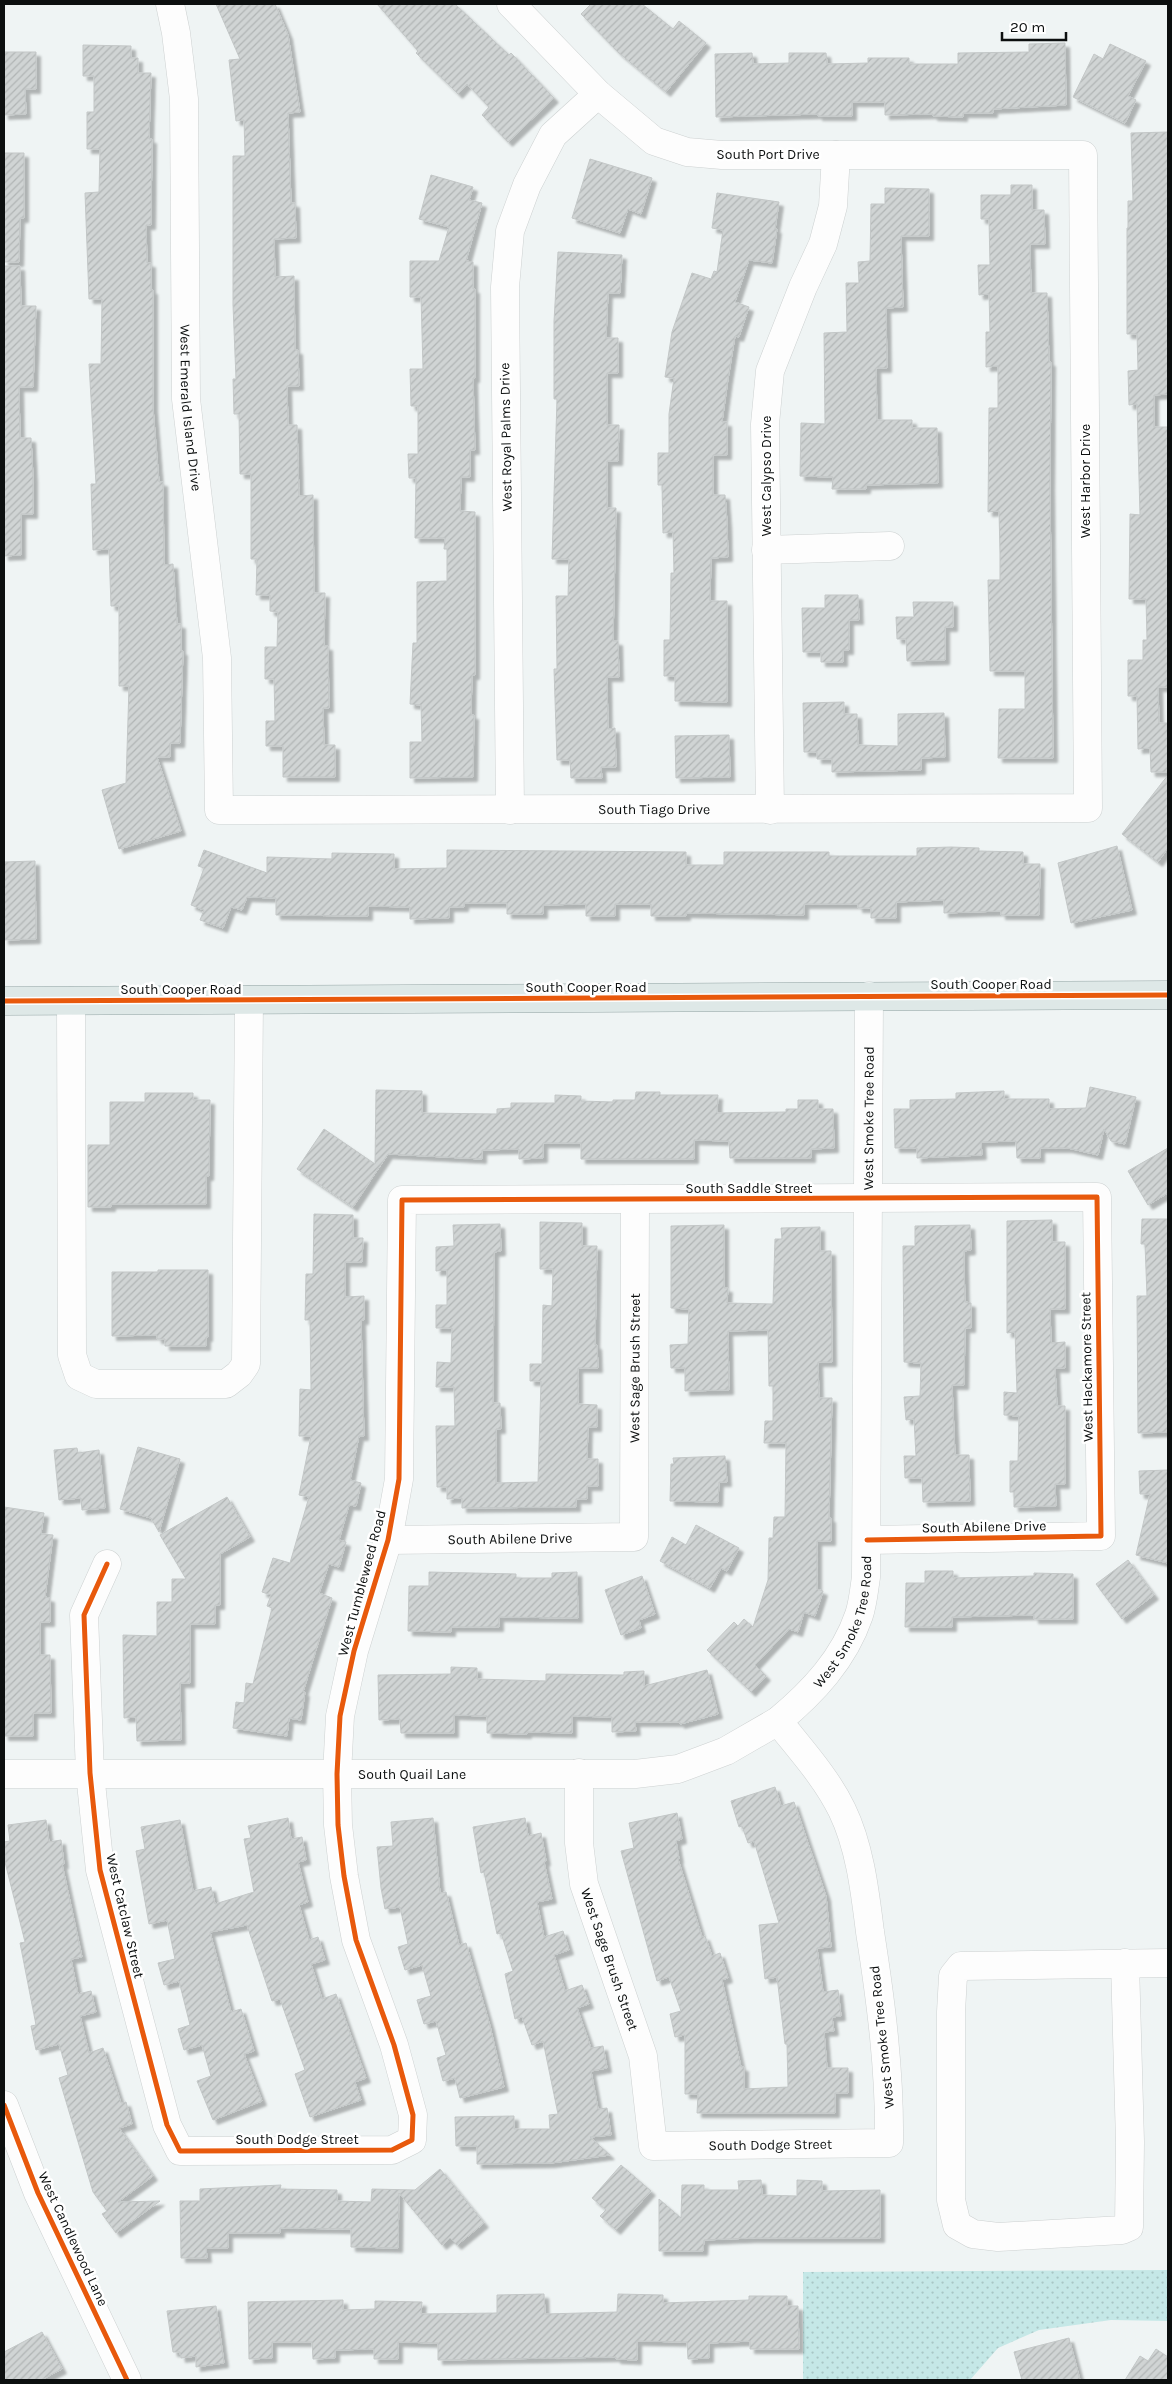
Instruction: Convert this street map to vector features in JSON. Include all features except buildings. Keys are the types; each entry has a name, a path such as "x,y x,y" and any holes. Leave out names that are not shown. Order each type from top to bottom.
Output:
{"main road":[{"name":"South Cooper Road","path":"4,1001 1168,995"}],"street":[{"name":"West Emerald Island Drive","path":"170,4 176,33 184,99 186,399 217,658 219,810"},
{"name":"South Port Drive","path":"510,4 598,94 654,141 687,152 722,155 1082,155"},
{"name":"West Royal Palms Drive","path":"510,810 505,287 510,231 527,185 553,134 598,94"},
{"name":"West Calypso Drive","path":"770,810 765,424 770,371 802,287 823,244 833,206 836,155"},
{"name":"West Harbor Drive","path":"1082,155 1088,808"},
{"path":"766,550 890,546"},
{"name":"South Tiago Drive","path":"219,810 1088,808"},
{"name":"West Smoke Tree Road","path":"869,996 866,1577 859,1614 841,1655 806,1698 778,1721 830,1788 843,1811 851,1835 863,1883 880,1998 890,2101 889,2143"},
{"path":"71,1001 72,1355 79,1376 96,1384 226,1384 239,1374 246,1364 249,1000"},
{"name":"South Saddle Street","path":"402,1200 1097,1197"},
{"name":"West Hackamore Street","path":"1097,1197 1100,1536"},
{"name":"West Tumbleweed Road","path":"402,1200 399,1479 388,1540 354,1650 340,1716 337,1774 338,1825 344,1876 356,1940 394,2045 413,2115 412,2140"},
{"name":"West Sage Brush Street","path":"634,1537 635,1200"},
{"name":"South Abilene Drive","path":"867,1540 1100,1536"},
{"name":"South Abilene Drive","path":"388,1540 634,1537"},
{"name":"West Catclaw Street","path":"107,1564 84,1615 90,1773 100,1870 167,2125 180,2151"},
{"name":"South Quail Lane","path":"4,1774 635,1774 678,1769 726,1751 778,1721"},
{"name":"West Sage Brush Street","path":"579,1773 579,1843 584,1884 643,2056 653,2146"},
{"path":"1125,1963 1130,2142 1129,2227 1122,2230 998,2237 973,2234 957,2225 951,2200 951,2012 953,1976 961,1966 1125,1963 1168,1963"},
{"name":"West Candlewood Lane","path":"4,2105 38,2192 128,2380"},
{"name":"South Dodge Street","path":"180,2151 392,2150 412,2140"},
{"name":"South Dodge Street","path":"653,2146 889,2143"}],"shaded area":[{"path":"1168,2270 1168,2321 1111,2320 1039,2330 998,2348 970,2380 803,2380 803,2272"}],"cycle path":[{"path":"4,1001 1168,995"},
{"path":"107,1564 84,1615 90,1773 100,1870 167,2125 180,2151 392,2150 412,2140 413,2115 394,2045 356,1940 344,1876 338,1825 337,1774 340,1716 354,1651 388,1540 399,1479 402,1200 1097,1197 1101,1536 867,1540"},
{"path":"4,2105 38,2193 127,2380"}]}
